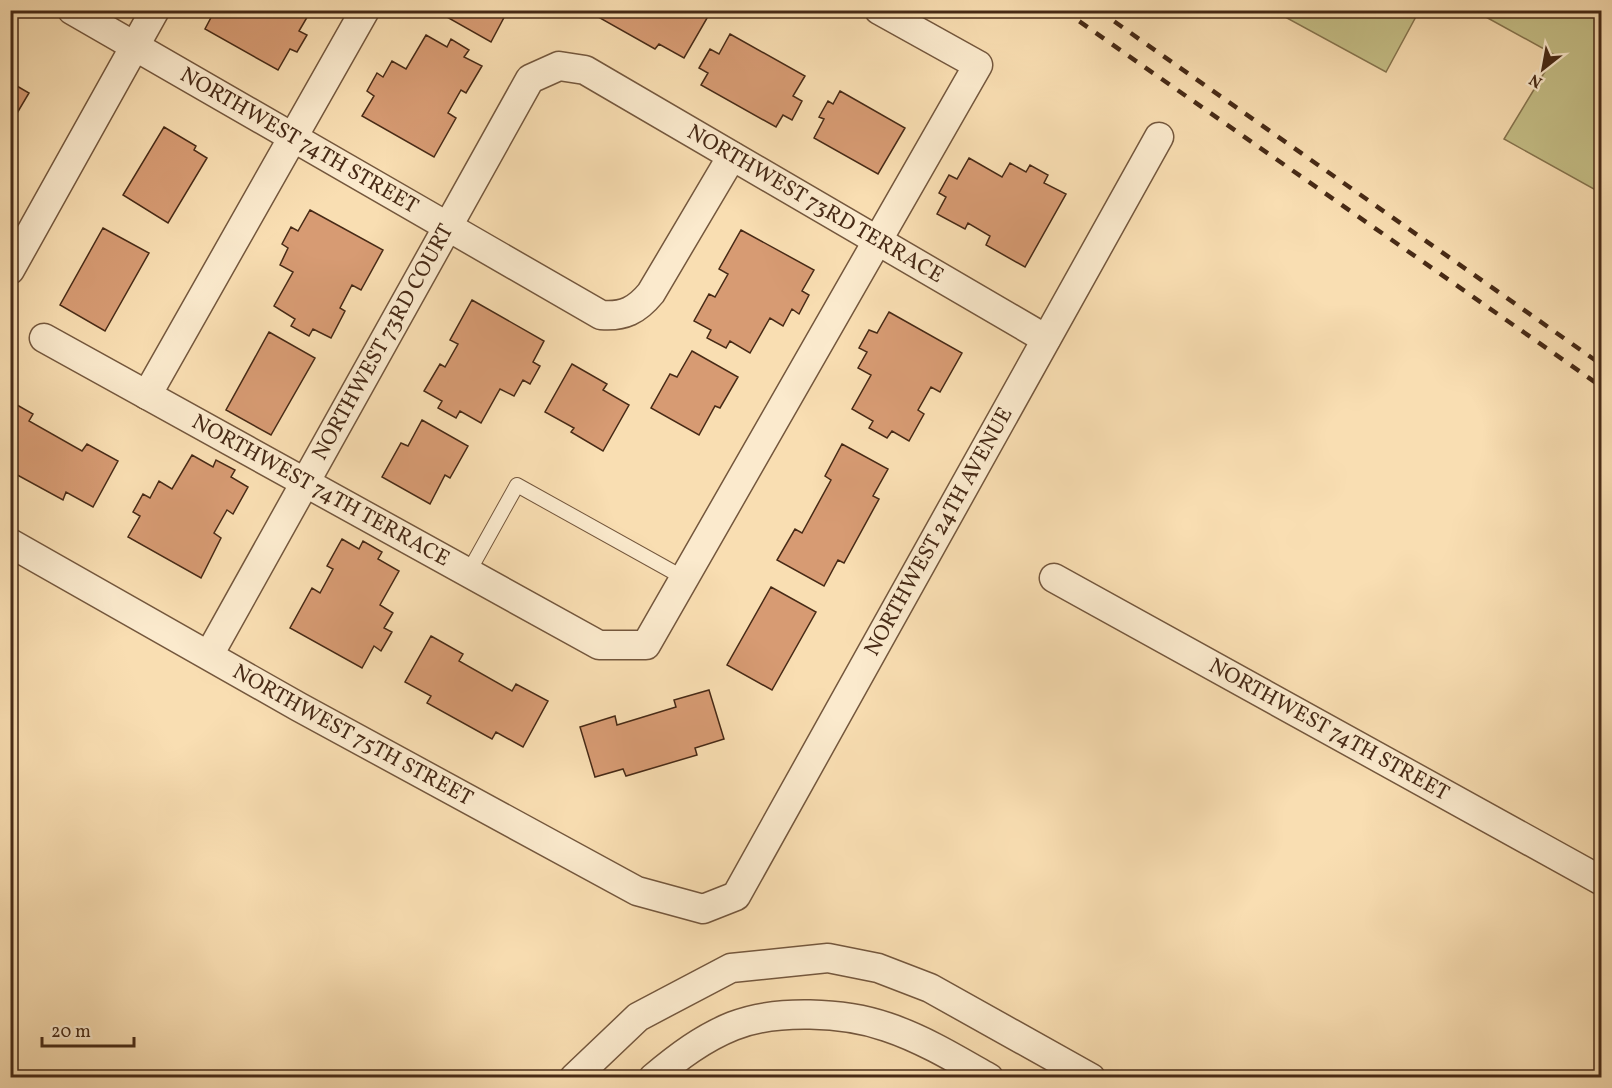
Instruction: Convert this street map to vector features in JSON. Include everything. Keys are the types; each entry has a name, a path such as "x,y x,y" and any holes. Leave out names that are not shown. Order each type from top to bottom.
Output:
{"street":[{"name":"NORTHWEST 74TH STREET","path":"72,10 601,315 623,315 642,304 651,293 732,156"},
{"path":"10,270 155,10"},
{"path":"147,395 365,10"},
{"path":"684,578 978,65 879,10"},
{"name":"NORTHWEST 73RD COURT","path":"209,655 531,79 559,66 585,70"},
{"name":"NORTHWEST 73RD TERRACE","path":"585,70 1046,339"},
{"name":"NORTHWEST 24TH AVENUE","path":"703,909 736,896 1159,137"},
{"name":"NORTHWEST 74TH TERRACE","path":"44,338 599,645 646,645 684,578"},
{"name":"NORTHWEST 75TH STREET","path":"10,543 637,891 703,909"},
{"name":"NORTHWEST 74TH STREET","path":"1054,578 1602,881"},
{"path":"574,1077 638,1017 732,968 828,958 878,968 930,988 1091,1077"},
{"path":"653,1077 684,1051 734,1025 784,1015 853,1017 887,1027 933,1046 989,1077"}],"lane":[{"path":"468,573 517,485 684,578"}],"shaded area":[{"path":"1419,10 1386,72 1274,11"},
{"path":"1475,11 1601,11 1601,193 1504,139 1555,55"}],"building":[{"path":"215,10 302,10 309,14 299,31 307,35 297,52 290,49 278,70 205,29"},
{"path":"448,10 508,10 491,42 445,16"},
{"path":"592,10 705,10 710,13 684,58 659,44 655,49 591,13"},
{"path":"730,34 805,76 793,96 802,101 792,120 783,115 776,127 701,85 708,73 699,68 710,49 719,54"},
{"path":"426,35 447,47 451,39 469,50 464,57 482,66 466,93 461,90 448,113 456,118 434,157 362,116 374,96 367,91 377,73 383,77 392,61 406,69"},
{"path":"10,82 29,93 10,125"},
{"path":"840,91 905,128 878,174 814,138 824,119 819,117 828,101 833,104"},
{"path":"164,127 196,146 194,150 207,158 168,223 123,195"},
{"path":"969,158 1002,177 1010,163 1026,172 1030,165 1048,175 1044,183 1066,194 1025,267 986,245 990,236 968,223 965,229 937,214 946,197 939,193 949,175 957,179"},
{"path":"310,210 383,250 361,290 352,285 340,308 345,311 331,338 313,329 309,336 291,326 295,319 274,306 293,272 280,265 288,248 282,244 291,227 298,231"},
{"path":"103,228 149,253 105,331 60,305"},
{"path":"741,230 814,270 802,291 809,295 799,314 792,309 783,326 770,318 750,353 730,341 726,348 707,338 711,330 694,321 709,294 715,297 728,274 719,269"},
{"path":"472,300 544,341 533,362 540,366 530,384 523,380 514,396 500,389 481,423 460,411 456,418 438,408 442,401 424,391 440,364 445,367 458,344 450,340"},
{"path":"889,312 962,353 940,392 931,387 918,410 924,414 909,441 892,431 887,438 869,428 873,421 852,409 871,375 858,368 867,352 859,348 869,330 877,333"},
{"path":"269,332 315,358 271,435 226,410"},
{"path":"692,351 738,377 720,408 715,406 699,435 651,408 670,374 677,377"},
{"path":"572,364 607,384 603,390 629,405 603,451 571,432 574,428 545,412"},
{"path":"10,401 33,414 29,421 82,451 87,444 118,461 93,507 66,492 63,500 10,471"},
{"path":"422,420 468,446 450,478 445,475 430,504 382,477 401,443 408,446"},
{"path":"842,444 888,469 873,496 879,499 844,563 838,560 824,586 777,560 795,529 802,533 831,480 825,476"},
{"path":"192,455 213,467 216,460 235,470 231,477 248,487 233,514 227,510 214,533 221,538 201,578 128,537 140,516 133,512 143,494 150,498 159,481 172,489"},
{"path":"342,539 359,549 363,541 382,552 378,559 399,571 380,605 393,613 384,628 392,632 381,651 374,646 362,668 290,628 312,588 320,593 333,569 327,566"},
{"path":"771,587 816,612 772,690 727,665"},
{"path":"431,636 463,654 459,661 512,691 516,684 548,701 523,747 496,732 492,739 427,703 431,696 405,682"},
{"path":"709,690 724,739 695,748 697,755 626,776 623,769 595,777 580,727 615,716 617,725 676,707 674,700"}],"railway":[{"path":"1063,10 1602,387"},
{"path":"1098,10 1602,365"}]}
